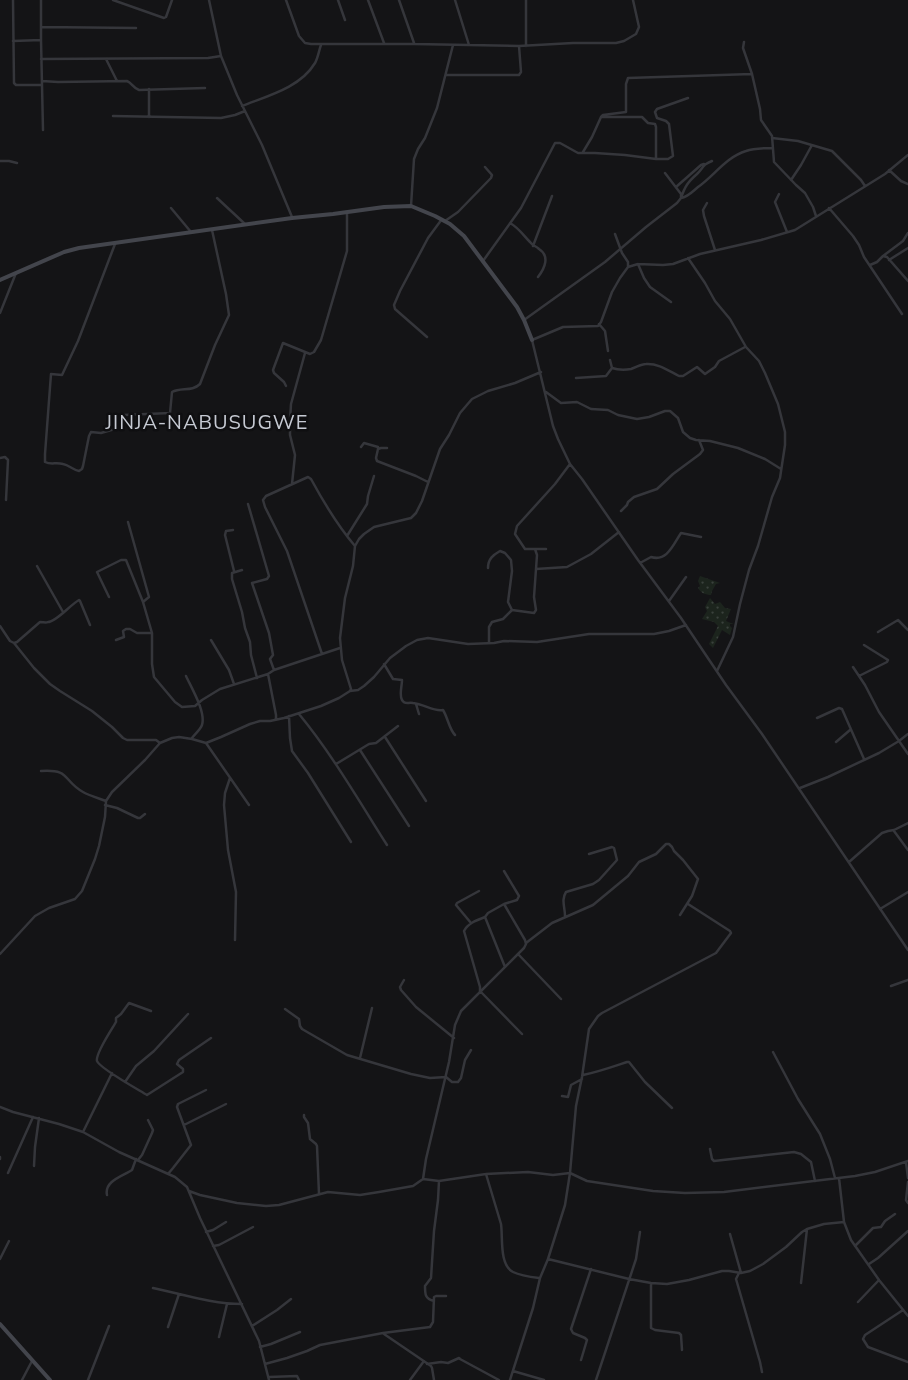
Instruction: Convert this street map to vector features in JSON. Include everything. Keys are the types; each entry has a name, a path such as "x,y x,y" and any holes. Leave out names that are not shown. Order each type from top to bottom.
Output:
{"street":[{"path":"13,0 14,84 16,85 117,81 129,82 138,90 205,88"},
{"path":"41,0 40,40 43,130"},
{"path":"113,0 164,18 172,0"},
{"path":"209,0 220,56 262,146 292,218"},
{"path":"286,0 301,40 311,44 469,46 526,46 573,42 616,44 624,42 636,34 639,26 632,0"},
{"path":"338,0 345,20"},
{"path":"368,0 384,44"},
{"path":"399,0 414,44"},
{"path":"455,0 469,46"},
{"path":"526,0 526,46"},
{"path":"41,28 136,28"},
{"path":"13,41 40,40"},
{"path":"744,42 761,120 771,133 774,162 805,193 814,207 816,216"},
{"path":"242,106 284,89 302,78 316,61 321,45"},
{"path":"410,206 414,159 437,108 453,45"},
{"path":"446,74 518,75 521,72 519,46"},
{"path":"41,59 208,58 220,56"},
{"path":"106,59 117,81"},
{"path":"583,152 603,115 626,112 626,84 628,78 752,74"},
{"path":"149,89 149,117"},
{"path":"482,261 504,234 521,208 555,143 560,143 578,154 583,152 656,160 668,159 673,156 669,124 657,118 655,112 657,109 688,98"},
{"path":"114,116 221,118 235,116 245,111"},
{"path":"601,117 642,117 648,123 655,124 656,160"},
{"path":"772,138 798,141 832,151 865,186"},
{"path":"791,180 812,145"},
{"path":"524,320 605,262 721,167 740,154 752,150 774,148"},
{"path":"532,340 563,327 596,326 599,324 612,292 628,267 638,264 673,264 715,250 787,232 806,224 889,170 908,155"},
{"path":"0,161 17,163"},
{"path":"676,187 701,165 712,161"},
{"path":"681,198 689,180 704,164"},
{"path":"427,337 394,305 428,238 444,220 458,212 491,178 492,175 485,167"},
{"path":"889,170 901,181 908,184"},
{"path":"665,173 682,194 681,198"},
{"path":"779,194 775,202 787,232"},
{"path":"533,246 552,196"},
{"path":"217,198 245,224"},
{"path":"707,203 704,216 715,250"},
{"path":"0,280 64,252 79,248 245,224 384,207 410,206 444,220 457,229 502,286 524,320 541,372 553,426 570,464 800,788 908,950"},
{"path":"171,208 191,232"},
{"path":"829,208 853,236 864,257 902,314"},
{"path":"286,386 274,373 283,343 310,354 314,352 321,340 344,263 347,247 347,212"},
{"path":"510,223 519,229 533,246 546,256 545,266 538,277"},
{"path":"116,242 66,368 60,376 51,374 45,454 45,462 48,464 64,464 79,471 83,466 91,432 101,433 118,428 120,418 124,415 170,413 172,392 198,387 229,315 211,229"},
{"path":"870,265 877,262 903,241 908,233"},
{"path":"615,234 622,253 628,262 628,267"},
{"path":"889,260 908,248"},
{"path":"883,256 908,281"},
{"path":"688,258 715,301 730,319 746,347 762,367 778,404 785,432 780,478 772,497 749,570 733,637 716,671"},
{"path":"638,264 650,287 671,302"},
{"path":"0,313 16,272"},
{"path":"599,324 604,331 608,351"},
{"path":"612,368 625,370 651,364 680,376 697,367 705,374 715,367 719,361 746,347"},
{"path":"292,484 296,455 290,434 291,404 305,353"},
{"path":"610,360 612,368"},
{"path":"576,378 606,376 612,368"},
{"path":"350,691 340,648 347,591 359,539 374,526 413,516 419,508 440,449 460,413 472,400 480,394 515,383 541,372"},
{"path":"545,391 561,403 577,402 590,410 608,410 618,415 637,419 670,411 679,420 685,434 694,439 738,448 765,459 782,470"},
{"path":"621,511 634,497 656,489 700,454 703,450 699,440"},
{"path":"361,447 364,443 367,443 378,447 378,449"},
{"path":"378,449 387,448"},
{"path":"378,449 377,461 428,482"},
{"path":"0,458 5,457 8,460 6,500"},
{"path":"546,549 526,549 523,547 515,534 517,526 555,484 570,464"},
{"path":"347,536 367,504 374,476"},
{"path":"322,654 287,551 263,500 266,496 308,477 329,513 356,546"},
{"path":"248,504 269,576 267,579 252,582 269,633 273,654 270,659 274,670"},
{"path":"128,522 149,597 143,602"},
{"path":"233,530 226,531 234,572 231,574 242,612 244,628 250,642 257,678"},
{"path":"536,569 567,567 591,554 619,532"},
{"path":"640,563 651,557 659,558 667,555 681,533 701,536"},
{"path":"512,610 534,613 536,610 534,597 535,549"},
{"path":"488,568 490,559 500,551 510,557 512,570 508,602 512,610"},
{"path":"109,597 97,572 121,560 126,560 143,602 152,633 154,677 175,702 182,707 195,706 220,688 257,678 274,670 340,648"},
{"path":"36,566 63,612"},
{"path":"234,572 242,570"},
{"path":"668,601 686,577"},
{"path":"14,643 38,623 48,623 54,620 77,600 80,600 90,625"},
{"path":"489,643 489,627 492,622 503,619 512,610"},
{"path":"878,632 898,620 908,630"},
{"path":"206,743 250,724 299,714 339,698 350,691 358,690 374,677 390,658 417,640 428,638 468,644 504,641 537,642 573,635 599,633 654,634 669,632 686,625"},
{"path":"0,626 10,641 14,643 34,668 60,692 92,711 123,738 127,740 156,740 160,743"},
{"path":"116,640 124,637 123,631 126,629 152,633"},
{"path":"212,640 234,684"},
{"path":"859,676 888,660 864,645"},
{"path":"384,664 394,678 402,680 401,696 403,702 405,704 419,703 434,710 443,710 455,735"},
{"path":"853,667 879,712 908,754"},
{"path":"268,674 276,720"},
{"path":"186,676 203,719 201,727 192,738"},
{"path":"416,704 418,714"},
{"path":"817,718 840,708 864,759"},
{"path":"299,714 336,764 387,845"},
{"path":"289,716 292,752 308,773 351,842"},
{"path":"336,764 369,744 376,743 398,726"},
{"path":"836,742 850,730"},
{"path":"800,788 879,753 899,742 908,734"},
{"path":"0,954 35,916 48,908 75,899 82,891 99,846 106,801 112,792 146,760 160,743 175,737 192,738 206,743 249,805"},
{"path":"385,737 426,801"},
{"path":"360,750 409,826"},
{"path":"42,770 60,771 82,792 106,801"},
{"path":"230,778 225,793 224,805 228,850 236,892 235,940"},
{"path":"105,805 117,808 138,818 145,814"},
{"path":"849,862 888,830 894,830 908,823"},
{"path":"894,830 908,850"},
{"path":"423,1179 446,1077 455,1025 461,1011 524,948 526,943 552,923 593,905 628,876 639,862 656,854 666,844 672,847 698,879 688,904 680,915"},
{"path":"565,916 563,902 566,892 588,886 599,880 617,860 614,848 612,847 589,854"},
{"path":"504,871 519,897 517,900 504,904 485,917 471,923 464,930 480,991 522,1034"},
{"path":"471,923 456,905 479,891"},
{"path":"880,909 908,892"},
{"path":"504,904 526,943"},
{"path":"510,1380 534,1308 540,1278 565,1204 570,1173 576,1106 583,1075 588,1029 599,1015 716,953 731,933 688,904"},
{"path":"485,917 505,967"},
{"path":"518,954 561,999"},
{"path":"404,980 400,990 416,1007 454,1038"},
{"path":"891,986 908,980"},
{"path":"151,1012 130,1002 122,1014 116,1018 116,1022 97,1058 100,1065 147,1096 183,1072 183,1069 177,1064 179,1060 211,1038"},
{"path":"360,1058 372,1008"},
{"path":"285,1009 298,1019 302,1029 348,1055 411,1074 430,1078 446,1077 452,1082 458,1082 461,1078 465,1060 471,1050"},
{"path":"125,1082 136,1066 154,1051 188,1014"},
{"path":"773,1052 798,1099 820,1134 830,1158 837,1178 844,1222 851,1240 879,1280 908,1316"},
{"path":"583,1075 630,1062 645,1082 672,1108"},
{"path":"83,1132 112,1073"},
{"path":"562,1096 568,1097 571,1085 582,1079"},
{"path":"168,1174 191,1145 177,1107 178,1104 206,1090"},
{"path":"184,1125 226,1104"},
{"path":"0,1107 83,1132 118,1152 168,1174 183,1183 189,1191 206,1232 252,1326 269,1379 297,1376 299,1380"},
{"path":"304,1114 308,1123 310,1140 317,1146 319,1194"},
{"path":"8,1173 34,1117"},
{"path":"34,1166 39,1118"},
{"path":"107,1195 108,1186 132,1170 142,1155 153,1130 148,1120"},
{"path":"710,1149 714,1161 797,1153 811,1162 815,1181"},
{"path":"189,1191 217,1200 266,1206 279,1205 328,1192 360,1194 379,1192 413,1186 423,1179 439,1181 486,1174 528,1172 553,1175 570,1173 588,1181 653,1191 724,1192 875,1172 907,1161 908,1178"},
{"path":"486,1174 501,1224 506,1266 513,1272 540,1278"},
{"path":"434,1301 429,1300 425,1296 425,1286 431,1278 439,1181"},
{"path":"908,1182 906,1200 908,1204"},
{"path":"855,1246 873,1228 881,1227 885,1221 895,1214"},
{"path":"206,1232 226,1222"},
{"path":"548,1258 651,1283 667,1284 722,1271 740,1273 750,1271 763,1264 807,1229 824,1224 844,1222"},
{"path":"213,1246 219,1245 253,1227"},
{"path":"801,1283 807,1229"},
{"path":"868,1264 878,1258 908,1231"},
{"path":"596,1380 636,1259 640,1232"},
{"path":"730,1234 740,1273"},
{"path":"0,1259 8,1241"},
{"path":"581,1360 588,1340 573,1333 571,1329 586,1290 591,1269"},
{"path":"740,1273 736,1279 762,1372"},
{"path":"858,1302 879,1280"},
{"path":"651,1283 651,1328 679,1333 681,1335 682,1350"},
{"path":"153,1288 227,1304 242,1304"},
{"path":"168,1327 179,1294"},
{"path":"265,1364 287,1358 320,1345 383,1333 431,1327 434,1297 446,1296"},
{"path":"252,1326 291,1299"},
{"path":"219,1337 227,1304"},
{"path":"903,1310 865,1335 863,1339 868,1347 908,1362"},
{"path":"0,1324 50,1380"},
{"path":"88,1380 109,1326"},
{"path":"260,1347 300,1332"},
{"path":"383,1333 428,1364 432,1368 434,1380"},
{"path":"428,1364 448,1363 458,1358 499,1380"},
{"path":"22,1380 33,1360"},
{"path":"410,1380 424,1362"},
{"path":"513,1371 544,1380"}],"shaded area":[{"path":"700,576 720,583 716,584 711,595 707,595 698,588 700,586 698,581"},
{"path":"710,598 715,604 720,602 725,608 731,609 726,621 733,624 730,624 732,628 730,635 722,630 713,648 709,644 718,626 714,622 702,619 707,611 705,607"}],"district":[{"name":"JINJA-NABUSUGWE","path":"207,422"}]}
